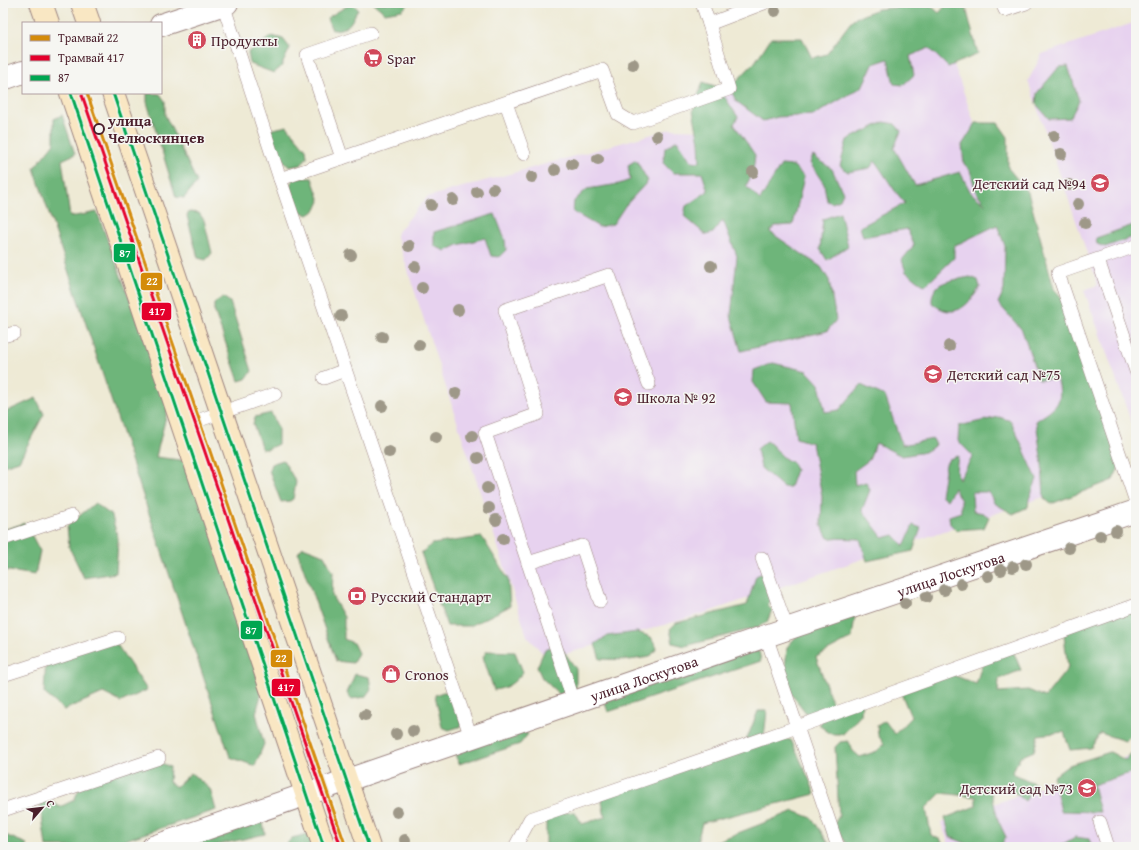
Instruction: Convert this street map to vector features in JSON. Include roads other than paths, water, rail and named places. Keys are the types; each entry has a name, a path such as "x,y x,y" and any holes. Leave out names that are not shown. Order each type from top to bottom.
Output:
{"street":[{"path":"41,3 48,22"},
{"path":"82,3 89,22"},
{"path":"162,25 225,4"},
{"path":"3,79 22,72"},
{"path":"71,94 324,847"},
{"path":"113,94 369,847"},
{"name":"улица Лоскутова","path":"153,847 766,636 1136,511"}],"lane":[{"path":"280,179 602,70 618,114 633,123 729,89 710,24 702,3"},
{"path":"710,24 764,3"},
{"path":"1002,3 1005,10 1026,3"},
{"path":"225,4 280,179 471,737"},
{"path":"342,158 308,55 371,33"},
{"path":"506,103 524,154"},
{"path":"1136,246 1058,273 1136,502"},
{"path":"1098,260 1136,371"},
{"path":"574,702 485,433 538,414 504,310 609,275 648,384"},
{"path":"324,378 345,370"},
{"path":"182,426 275,394"},
{"path":"3,539 72,516"},
{"path":"528,563 582,546 600,601"},
{"path":"762,558 787,629"},
{"path":"514,847 530,819 797,726 1136,605"},
{"path":"766,636 838,847"},
{"path":"3,675 118,638"},
{"path":"3,810 159,758"},
{"path":"1100,822 1108,847"}],"tram line":[{"name":"22","path":"87,94 346,847"},
{"name":"417","path":"82,95 341,847"}],"place":[{"name":"Продукты","path":"197,40"},
{"name":"Spar","path":"373,58"},
{"name":"улица Челюскинцев","path":"99,129"},
{"name":"Детский сад №94","path":"1100,183"},
{"name":"Детский сад №75","path":"933,374"},
{"name":"Школа № 92","path":"623,397"},
{"name":"Русский Стандарт","path":"357,596"},
{"name":"Cronos","path":"391,674"},
{"name":"Детский сад №73","path":"1087,788"}]}
